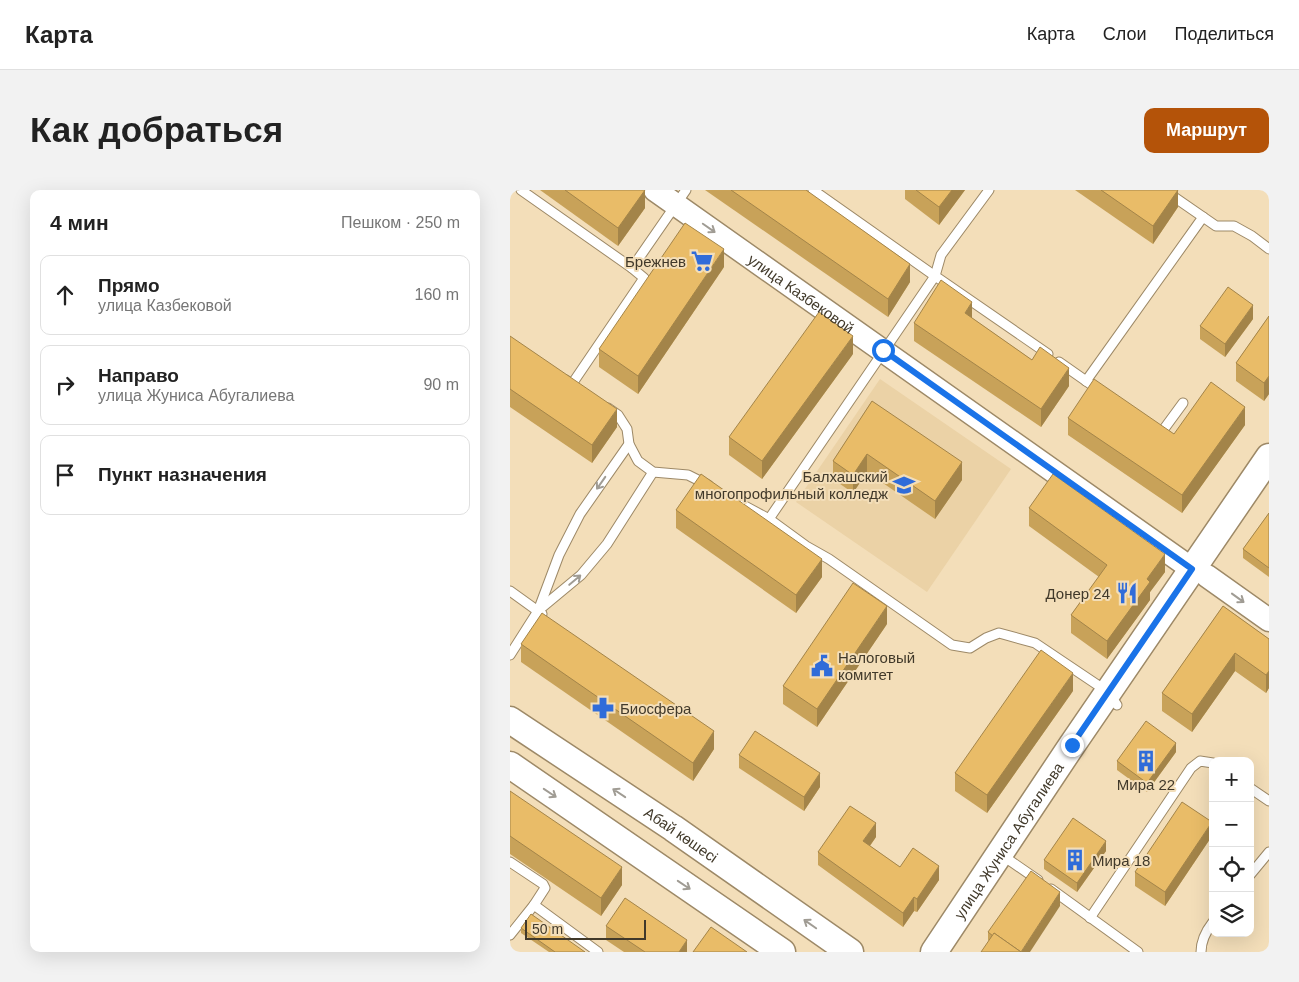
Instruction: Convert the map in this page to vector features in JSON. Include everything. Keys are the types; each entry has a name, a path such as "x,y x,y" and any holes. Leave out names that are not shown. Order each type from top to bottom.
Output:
{"main road":[{"name":"улица Жуниса Абугалиева","path":"934,952 1113,699 1199,572 1269,458"},
{"name":"улица Жуниса Абугалиева","path":"1199,572 1269,487"},
{"name":"улица Жуниса Абугалиева","path":"945,952 1010,860 1113,699"},
{"name":"Абай көшесі","path":"510,720 673,828 850,952"},
{"path":"510,765 782,952"}],"street":[{"name":"улица Казбековой","path":"655,190 681,197 883,350 1269,620"}],"lane":[{"path":"521,190 644,278 576,387 556,374"},
{"path":"813,190 1109,397"},
{"path":"769,519 935,276 941,256 989,190"},
{"path":"1164,190 1216,226 1234,226 1252,236 1269,249"},
{"path":"632,268 681,197"},
{"path":"1086,381 1203,217"},
{"path":"1146,423 1161,433 1183,403"},
{"path":"603,405 618,415 627,429 629,444 638,461 653,472 688,475 715,489"},
{"path":"510,655 538,611 559,555 580,514 629,444"},
{"path":"538,611 582,575 607,544 653,472"},
{"path":"738,502 769,519 952,644 970,648 986,638 999,633 1035,643 1113,699"},
{"path":"510,591 554,622"},
{"path":"1090,918 1191,768 1200,761 1209,762"},
{"path":"1254,791 1269,801"},
{"path":"1254,870 1269,852"},
{"path":"1010,860 1138,952"},
{"path":"510,862 543,884 545,888 510,935"},
{"path":"534,905 598,952"},
{"path":"1201,952 1201,945 1209,927"}],"shaded area":[{"name":"Балхашский многопрофильный колледж","path":"880,379 1011,469 927,592 796,502"}],"building":[{"path":"565,190 645,190 618,228"},
{"path":"731,190 806,190 910,264 888,299"},
{"path":"916,190 952,190 939,207"},
{"path":"1101,190 1178,190 1153,226"},
{"path":"685,223 724,249 638,376 599,349"},
{"path":"941,280 972,302 965,313 1032,360 1040,347 1069,368 1041,409 914,323"},
{"path":"1228,287 1253,305 1225,344 1200,326"},
{"path":"819,312 853,336 762,461 729,437"},
{"path":"1269,316 1269,376 1264,383 1236,363"},
{"path":"510,336 617,409 592,445 510,389"},
{"path":"1094,379 1174,434 1211,382 1245,407 1182,495 1068,418"},
{"path":"872,401 962,462 935,501 867,454 853,475 833,461"},
{"path":"701,474 822,559 796,595 676,510"},
{"path":"1053,474 1165,554 1147,579 1150,582 1107,641 1071,615 1107,565 1029,508"},
{"path":"1269,513 1269,568 1243,549"},
{"path":"853,583 887,606 817,709 783,686"},
{"path":"1223,606 1269,639 1269,671 1266,675 1235,653 1192,714 1162,693"},
{"path":"542,613 714,731 693,763 521,644"},
{"path":"1041,650 1073,673 987,795 955,773"},
{"name":"Мира 22","path":"1146,721 1176,743 1147,783 1117,761"},
{"path":"755,731 820,773 804,797 739,755"},
{"path":"510,791 622,867 601,898 510,836"},
{"path":"1182,802 1209,820 1209,826 1165,892 1135,872"},
{"path":"850,806 876,823 863,841 900,867 913,848 939,866 917,899 914,897 903,913 818,852"},
{"name":"Мира 18","path":"1073,818 1106,841 1077,883 1044,860"},
{"path":"1031,871 1060,892 1021,952 994,933 993,936 988,932"},
{"path":"625,898 687,940 679,952 645,952 606,926"},
{"path":"531,914 585,952 555,952 521,928"},
{"path":"711,927 747,952 693,952"},
{"path":"994,933 1021,952 981,952"}],"place":[{"name":"Брежнев","path":"702,261"},
{"name":"Балхашский многопрофильный колледж","path":"904,485"},
{"name":"Донер 24","path":"1127,593"},
{"name":"Налоговый комитет","path":"822,666"},
{"name":"Биосфера","path":"603,708"},
{"name":"Мира 22","path":"1146,761"},
{"name":"Мира 18","path":"1075,860"}],"route":[{"path":"883,350 1192,569 1072,745"}]}
